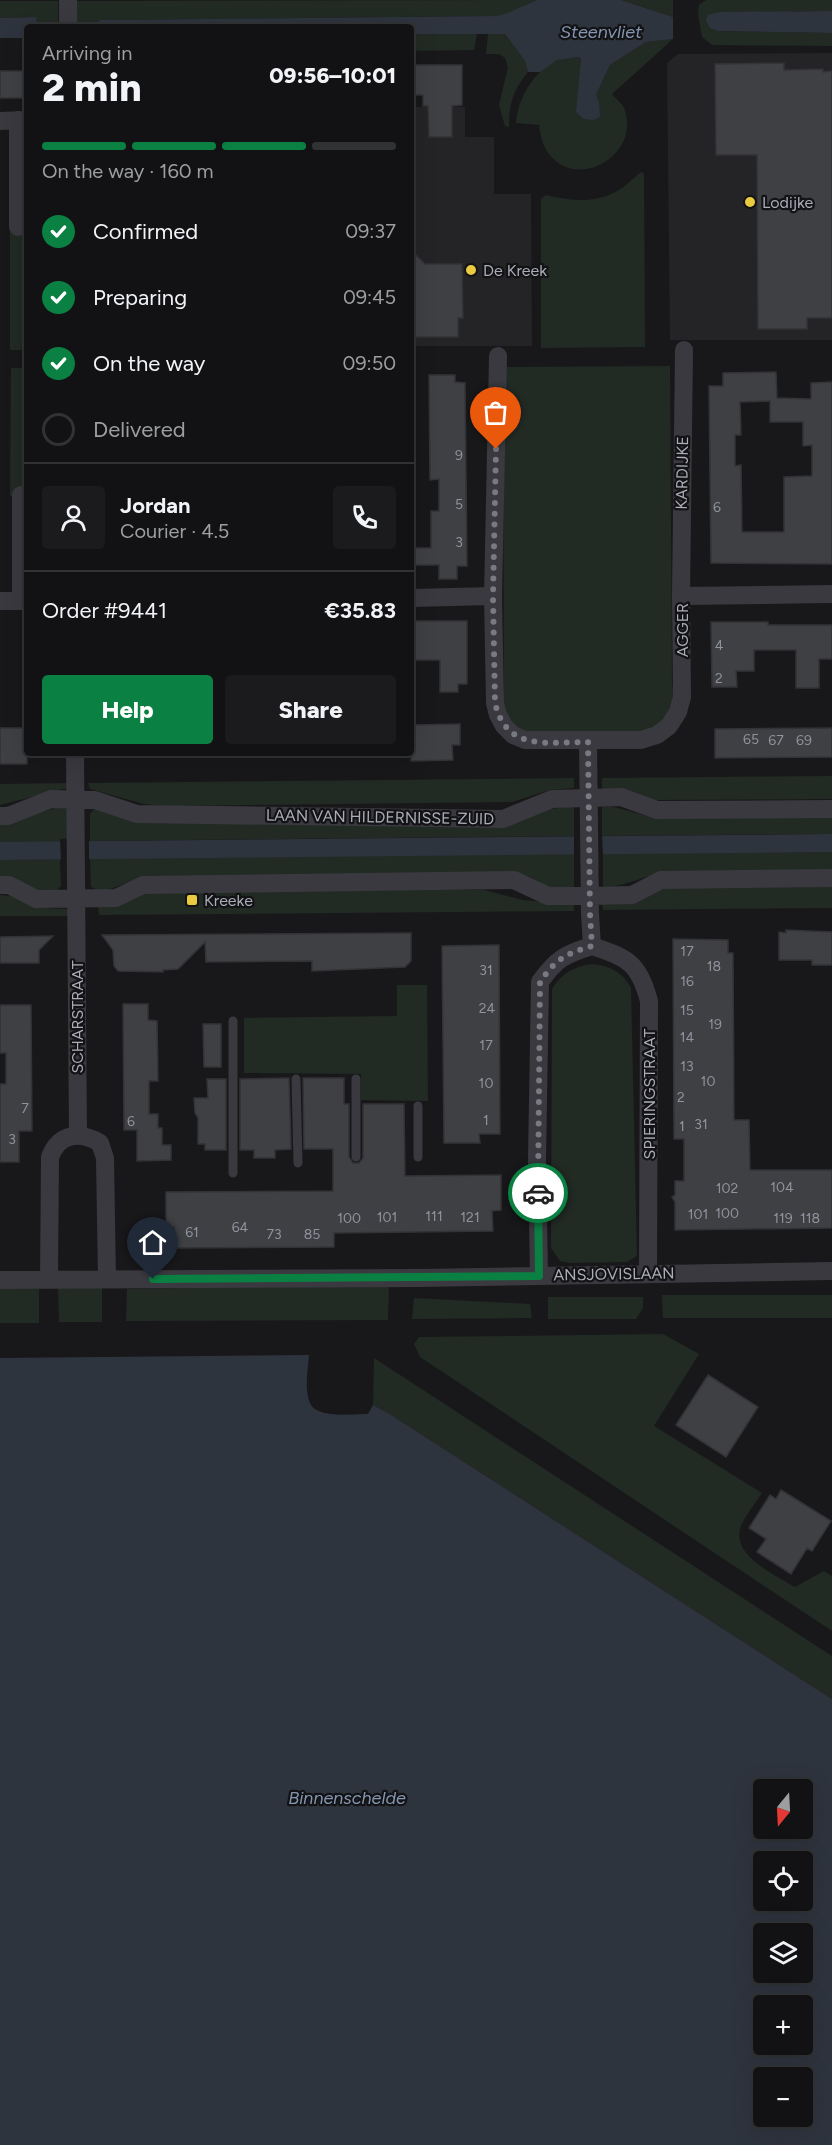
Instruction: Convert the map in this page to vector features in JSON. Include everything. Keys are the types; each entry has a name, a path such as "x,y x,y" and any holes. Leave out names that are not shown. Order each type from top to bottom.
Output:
{"street":[{"path":"68,0 68,24"},
{"path":"0,121 23,120 18,227"},
{"name":"KARDIJKE","path":"681,596 684,350"},
{"name":"AGGER","path":"498,356 493,596 495,703 504,726 513,735 525,740 588,742 641,740 657,735 669,726 678,712 682,697 681,596 832,594"},
{"path":"0,602 24,601 21,495"},
{"path":"414,597 493,596"},
{"path":"539,1276 537,1158 540,982 553,963 573,952 592,946 588,742"},
{"path":"75,756 75,898"},
{"name":"LAAN VAN HILDERNISSE-ZUID","path":"0,816 8,816 51,799 95,800 137,814 503,819 552,799 621,797 657,810 832,808"},
{"path":"0,885 9,885 36,899 117,898 143,885 514,880 548,896 590,896 632,894 661,880 832,879"},
{"name":"SCHARSTRAAT","path":"75,898 78,1135"},
{"name":"SPIERINGSTRAAT","path":"592,946 616,954 633,965 644,980 649,1001 648,1273"},
{"path":"49,1279 50,1157 55,1144 64,1138 78,1135 90,1137 100,1143 105,1158 107,1279"},
{"name":"ANSJOVISLAAN","path":"0,1280 539,1276 832,1271"}],"lane":[{"path":"233,1021 233,1173"},
{"path":"296,1079 298,1163"},
{"path":"356,1079 356,1157"},
{"path":"418,1106 418,1157"}],"shaded area":[{"path":"537,0 505,15 496,16 99,20 98,24 77,24 77,1"},
{"path":"621,0 673,0 673,17"},
{"path":"706,0 832,0 832,11 794,11 718,31 832,33 832,46 712,45 702,37 698,14 699,5"},
{"path":"0,1 58,1 58,24 36,24 35,17 0,18"},
{"path":"414,34 477,34 474,50 414,51"},
{"path":"488,34 505,34 525,61 528,72 513,98 509,127 505,126 499,105 508,67 505,58 499,54 486,54"},
{"path":"673,39 612,94 624,108 627,126 623,142 614,155 601,164 586,169 571,168 557,162 545,148 539,125 516,123 523,96 528,87 540,72 555,61 579,57 596,95 610,65 646,42"},
{"name":"Lodijke","path":"832,53 832,340 670,340 667,63 678,54"},
{"name":"De Kreek","path":"414,107 465,107 465,137 494,137 494,194 531,194 532,346 414,346"},
{"path":"641,172 644,174 645,347 541,348 541,199 546,195 574,200 601,198 619,190"},
{"path":"24,230 24,350 10,350 10,232"},
{"path":"670,366 673,693 671,710 662,722 637,733 520,732 508,718 504,707 503,367"},
{"path":"11,368 24,368 24,495 10,496"},
{"path":"832,776 832,799 653,800 602,789 602,778"},
{"path":"574,778 574,788 550,790 512,802 166,806 144,804 90,789 88,783"},
{"path":"67,783 67,788 0,805 0,784"},
{"path":"68,805 68,842 0,842 0,822"},
{"path":"572,806 574,808 574,836 90,841 90,814 95,808 132,821 545,810"},
{"path":"610,806 648,816 832,815 832,834 602,836 602,807"},
{"path":"832,852 832,871 668,872 603,888 603,853"},
{"path":"574,854 574,890 548,889 530,877 522,875 142,877 102,892 91,887 90,858"},
{"path":"60,859 61,886 54,893 40,893 0,879 0,860"},
{"path":"832,886 832,908 603,910 602,904 668,888"},
{"path":"149,889 484,890 523,900 574,905 574,911 99,915 98,906 120,906"},
{"path":"0,895 46,908 68,909 68,916 0,916"},
{"path":"591,964 615,970 624,977 631,988 637,1256 627,1262 570,1263 560,1261 551,1248 552,989 568,972"},
{"path":"397,985 427,985 428,1101 361,1100 361,1074 244,1073 244,1018 397,1016"},
{"path":"389,1285 388,1320 126,1321 127,1289"},
{"path":"39,1288 39,1323 0,1323 0,1289"},
{"path":"58,1288 102,1288 102,1322 59,1322"},
{"path":"662,1295 832,1295 832,1318 663,1318"},
{"path":"548,1297 643,1297 643,1308 636,1319 548,1319"},
{"path":"414,1298 530,1304 532,1318 412,1319"},
{"path":"663,1334 699,1354 654,1426 762,1493 741,1525 740,1539 743,1548 767,1571 795,1587 824,1571 832,1576 832,1631 420,1357 414,1344 419,1337"},
{"path":"374,1358 832,1656 832,1699 373,1405"}],"water":[{"name":"Steenvliet","path":"537,0 621,0 673,17 673,39 646,42 610,65 596,95 600,117 593,120 584,119 576,112 581,60 579,57 557,60 540,72 528,72 525,61 505,34 414,34 414,24 98,24 99,20 496,16"},
{"path":"832,11 832,33 718,31 710,28 706,21 708,15 720,12"},
{"path":"36,17 37,24 24,24 24,38 0,38 0,18"},
{"path":"832,834 832,852 0,860 0,842"},
{"name":"Binnenschelde","path":"309,1355 307,1392 314,1408 336,1415 368,1414 373,1405 388,1413 832,1699 832,2145 0,2145 0,1358"}],"pier":[{"path":"574,833 602,833 603,856 574,857"},
{"path":"89,838 89,861 61,862 60,839"}],"building":[{"path":"784,63 784,70 823,69 823,72 832,71 832,318 807,318 807,329 758,329 757,155 716,155 715,64"},
{"path":"414,65 462,65 462,105 452,106 452,137 429,137 428,106 423,106 423,95 414,95"},
{"path":"0,71 24,71 24,98 0,98"},
{"path":"414,253 425,264 462,264 463,318 458,318 458,337 414,337"},
{"path":"776,372 777,398 811,399 811,383 832,382 832,564 711,563 709,386 723,386 723,373","holes":["770,401 770,422 803,422 803,446 812,445 812,476 784,477 784,532 742,532 741,465 735,466 735,435 741,435 740,402"]},
{"path":"429,375 455,375 455,382 465,383 467,566 457,566 457,579 439,579 439,565 414,565 414,548 431,548 431,511 439,511 439,479 430,480"},
{"path":"414,621 467,621 467,684 458,684 458,692 440,692 440,660 414,660"},
{"path":"711,622 832,625 832,659 819,659 819,688 796,688 796,650 754,650 754,671 736,671 737,687 712,687"},
{"path":"460,724 460,745 452,745 453,760 411,761 411,756 414,756 414,725"},
{"path":"0,728 24,728 24,756 27,756 27,764 0,764"},
{"path":"832,728 832,757 715,758 715,729"},
{"path":"786,930 832,932 832,965 812,965 812,960 779,960 779,932 786,933"},
{"path":"411,933 411,961 405,967 312,971 312,961 206,962 205,942 178,969 163,970 163,972 118,971 114,966 113,950 102,935"},
{"path":"53,936 39,950 39,963 0,963 0,937"},
{"path":"673,939 728,940 728,953 733,953 734,1120 749,1120 750,1170 832,1170 832,1228 675,1230 675,1202 672,1197 675,1195 675,1181 684,1181 684,1139 674,1139"},
{"path":"499,945 500,1134 479,1134 480,1143 444,1143 442,946"},
{"path":"123,1004 148,1004 148,1020 157,1021 158,1081 149,1081 149,1114 158,1114 158,1128 162,1128 162,1145 171,1145 171,1160 137,1161 137,1130 124,1130"},
{"path":"0,1005 31,1005 32,1131 19,1131 19,1162 0,1162 0,1084 6,1084 6,1053 0,1053"},
{"path":"203,1024 221,1024 221,1067 204,1067"},
{"path":"289,1078 291,1149 275,1150 275,1158 254,1158 254,1150 240,1150 240,1079"},
{"path":"303,1078 344,1078 344,1104 349,1104 349,1157 353,1163 359,1163 363,1158 363,1104 404,1104 405,1176 501,1175 501,1210 492,1211 493,1231 334,1233 334,1247 175,1248 174,1227 166,1227 166,1192 333,1191 333,1149 304,1149"},
{"path":"207,1079 226,1079 226,1150 205,1150 205,1144 198,1144 198,1118 195,1113 194,1098 208,1098"},
{"path":"708,1375 758,1407 726,1457 676,1425"},
{"path":"781,1490 831,1521 812,1551 807,1548 791,1574 757,1552 766,1539 749,1528 770,1495 776,1499"}],"way so far":[{"path":"496,449 493,596 495,703 498,715 513,735 525,740 588,742 592,946 573,952 553,963 540,982 538,1193"}],"place":[{"name":"Lodijke","path":"750,202"},
{"name":"De Kreek","path":"471,270"},
{"name":"Kreeke","path":"192,900"}],"route":[{"path":"153,1279 539,1276 538,1193"}]}
